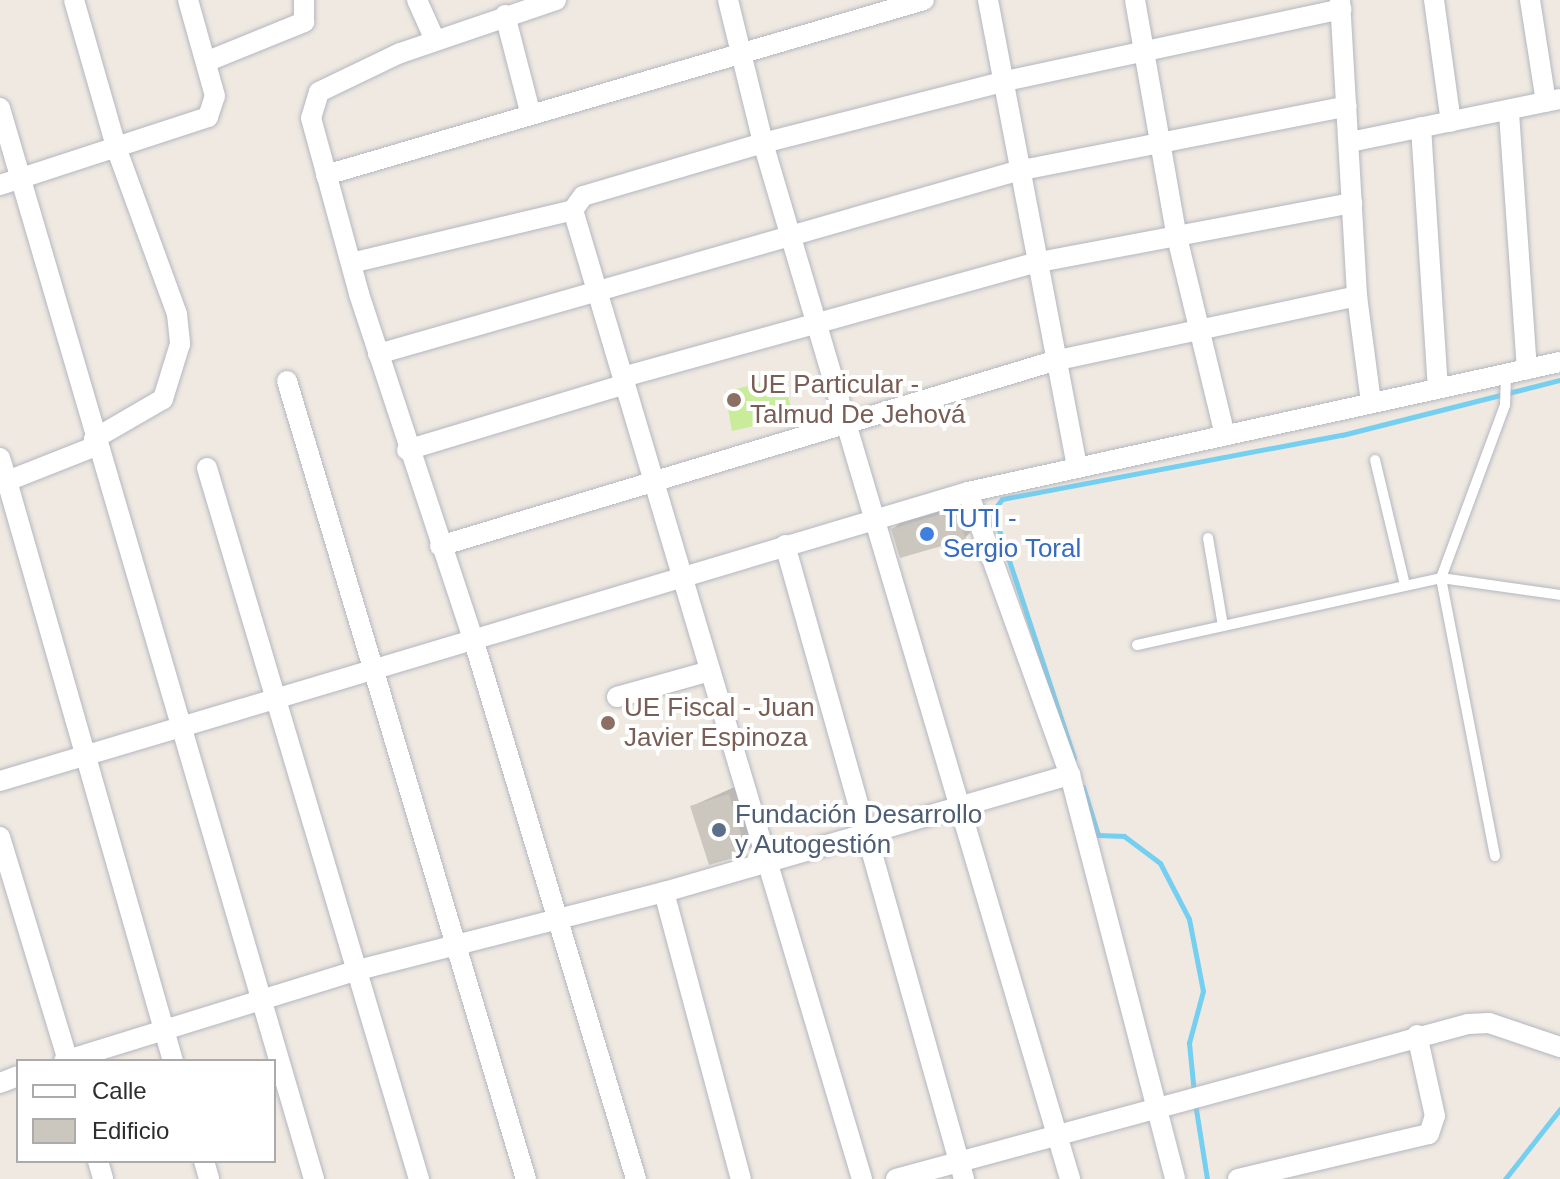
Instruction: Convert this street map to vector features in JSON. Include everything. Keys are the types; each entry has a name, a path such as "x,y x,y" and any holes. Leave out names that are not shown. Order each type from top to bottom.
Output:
{"street":[{"path":"3,482 95,442 163,399 180,344 177,314 117,150 74,0"},
{"path":"0,185 117,150 208,117 215,96 208,61 188,0"},
{"path":"208,61 304,22 304,0"},
{"path":"417,0 435,40"},
{"path":"556,0 435,40 319,92 311,118 407,450 475,645 552,920 636,1179"},
{"path":"728,0 763,143 875,518 965,804 1070,1179"},
{"path":"326,175 739,49 924,0"},
{"path":"988,0 1006,81 1017,171 1034,263 1077,467"},
{"path":"1135,0 1147,49 1177,237 1225,435"},
{"path":"1434,0 1451,122"},
{"path":"1350,142 1509,113 1553,101 1530,0"},
{"path":"351,263 573,210 583,196 763,143 1006,81 1340,4 1357,296 1371,403"},
{"path":"505,15 530,112"},
{"path":"378,354 791,233 1017,171 1161,139 1347,106"},
{"path":"0,108 95,442 183,727 314,1179"},
{"path":"1509,113 1527,369"},
{"path":"1421,127 1438,387"},
{"path":"407,450 624,381 1034,263 1352,203"},
{"path":"573,210 862,1179"},
{"path":"440,546 651,477 1054,361 1357,296"},
{"path":"0,781 86,758 279,697 475,645 680,576 968,492 1560,362"},
{"path":"287,381 459,946 526,1179"},
{"path":"0,458 3,482 172,1059"},
{"path":"207,468 279,697 419,1179"},
{"path":"968,492 1070,775 1175,1179"},
{"path":"785,545 962,1170"},
{"path":"617,697 710,671"},
{"path":"73,1059 358,970 664,892 1070,775"},
{"path":"0,837 65,1059"},
{"path":"664,892 741,1179"},
{"path":"896,1179 962,1170 1156,1103 1417,1035 1489,1023 1560,1047"},
{"path":"1238,1179 1321,1170 1429,1134 1435,1116 1417,1035"}],"lane":[{"path":"1495,856 1441,578 1505,405 1506,373"},
{"path":"1375,460 1405,585"},
{"path":"1208,538 1223,626"},
{"path":"1137,645 1441,578 1560,595"}],"green space":[{"path":"784,376 793,417 732,431 725,392"}],"building":[{"name":"TUTI - Sergio Toral","path":"954,510 966,539 900,558 891,529"},
{"name":"Fundación Desarrollo y Autogestión","path":"729,794 747,854 709,865 690,806"}],"waterway":[{"path":"1074,758 993,511 1002,499 1342,435 1560,380"},
{"path":"1083,787 1098,835 1124,836 1160,863 1189,919 1203,991 1189,1043 1194,1093"},
{"path":"1195,1103 1207,1179"},
{"path":"1505,1179 1560,1109"}],"place":[{"name":"UE Particular - Talmud De Jehová","path":"734,400"},
{"name":"TUTI - Sergio Toral","path":"927,534"},
{"name":"UE Fiscal - Juan Javier Espinoza","path":"608,723"},
{"name":"Fundación Desarrollo y Autogestión","path":"719,830"}]}
